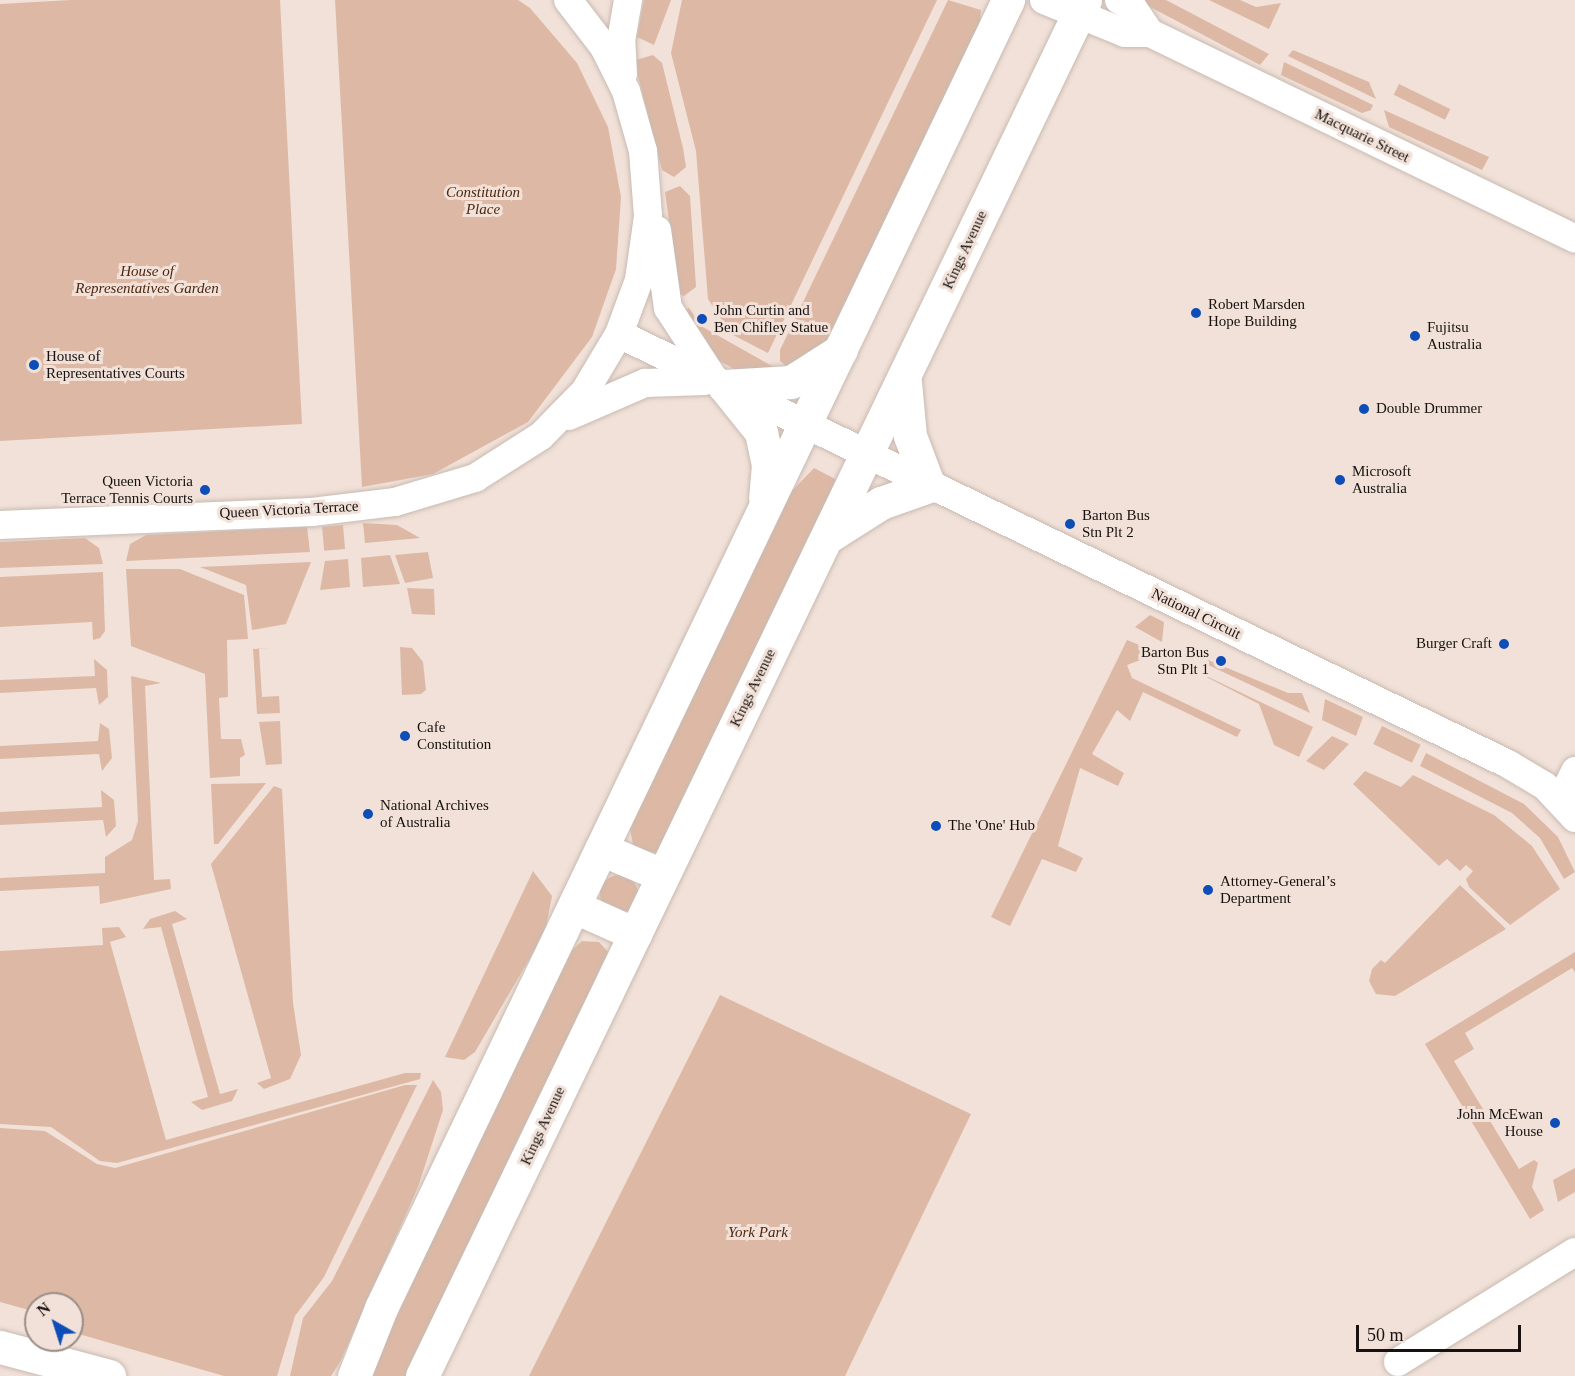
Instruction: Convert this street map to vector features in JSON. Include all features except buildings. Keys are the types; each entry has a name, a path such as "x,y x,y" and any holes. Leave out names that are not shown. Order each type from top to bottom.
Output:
{"main road":[{"path":"354,1376 381,1308 843,349 1008,0"},
{"name":"Kings Avenue","path":"427,1370 662,875 868,456 1082,8"},
{"path":"720,384 791,382 843,349"},
{"path":"827,537 881,503 929,486 910,436 905,378"},
{"path":"720,384 761,432 768,465 765,507"},
{"path":"601,849 662,875"},
{"path":"574,907 635,934"},
{"path":"341,1376 381,1308"},
{"path":"0,1347 110,1376"}],"street":[{"path":"568,0 604,47 626,91"},
{"path":"628,0 621,47 626,91 643,151 648,196 668,308 720,384"},
{"name":"Macquarie Street","path":"1044,0 1082,8 1125,33 1150,33 1575,238"},
{"path":"1119,0 1133,8 1150,33"},
{"path":"619,334 642,268 648,196"},
{"name":"Queen Victoria Terrace","path":"557,422 585,391 619,334 806,425"},
{"name":"Queen Victoria Terrace","path":"0,525 312,512 405,501 485,473 557,422 645,383 720,384"},
{"name":"National Circuit","path":"806,425 1508,764 1568,809"},
{"path":"1568,809 1575,771"},
{"path":"1398,1362 1575,1252"}],"green space":[{"name":"House of Representatives Garden","path":"71,0 280,0 302,424 0,441 0,4"},
{"name":"Constitution Place","path":"335,0 518,0 530,8 577,63 608,127 621,197 616,269 592,337 528,422 433,474 362,487"},
{"path":"644,0 671,0 654,45 637,37"},
{"path":"682,0 937,0 768,353 731,334 708,299 696,151 671,53"},
{"path":"948,0 981,10 980,22 829,341 789,368 780,361 780,350"},
{"path":"1137,0 1166,0 1269,54 1260,65"},
{"path":"1209,0 1240,0 1256,7 1281,3 1269,29"},
{"path":"1293,50 1369,82 1376,99 1288,56"},
{"path":"653,55 662,63 683,148 686,167 674,177 662,170 638,76 636,60"},
{"path":"1284,62 1373,105 1371,110 1362,113 1281,75"},
{"path":"1399,84 1450,109 1445,120 1394,95"},
{"path":"1384,110 1489,157 1482,170 1389,127"},
{"path":"680,186 690,196 696,287 684,296 679,294 665,192"},
{"path":"689,308 701,326 779,370 740,372 716,359 681,313"},
{"path":"814,468 839,481 657,852 650,853 633,845 630,829 791,492"},
{"path":"363,523 397,525 420,538 365,543"},
{"path":"343,525 345,549 324,551 322,527"},
{"path":"307,527 310,552 126,561 130,544 146,535"},
{"path":"85,538 99,548 103,564 0,568 0,542"},
{"path":"428,552 433,578 405,583 395,555"},
{"path":"390,555 400,584 363,587 361,558"},
{"path":"348,559 350,587 320,590 325,561"},
{"path":"311,562 286,624 252,630 246,585 200,567"},
{"path":"126,569 180,569 244,595 248,639 227,640 228,697 219,698 221,739 241,739 245,755 240,758 240,776 210,778 205,674 131,646"},
{"path":"103,572 105,631 100,638 93,640 92,622 0,627 0,577"},
{"path":"407,588 434,589 435,615 412,614"},
{"path":"1150,615 1164,622 1162,642 1135,627"},
{"path":"1127,640 1159,653 1127,665 1132,678 1241,730 1237,737 1143,692 1130,721 1117,710 1092,754 1124,773 1118,786 1080,768 1058,846 1083,858 1076,872 1042,859 1010,926 991,917"},
{"path":"400,647 412,648 423,662 426,690 421,694 402,695"},
{"path":"269,648 259,649 262,697 279,696 280,713 257,714 253,649"},
{"path":"94,659 107,670 108,697 99,705 96,688 0,693 0,680 95,676"},
{"path":"1208,660 1288,693 1302,693 1310,713 1206,664"},
{"path":"1177,662 1313,727 1299,757 1274,745 1259,704"},
{"path":"131,676 161,683 145,686 154,880 170,879 171,889 100,904 99,886 0,891 0,878 105,873 105,857 132,840 138,821"},
{"path":"1325,699 1363,717 1356,736 1322,720"},
{"path":"280,721 282,764 266,765 259,722"},
{"path":"100,723 109,729 112,758 102,771 99,754 0,759 0,746 98,741"},
{"path":"1382,726 1421,745 1412,763 1373,744"},
{"path":"1332,736 1349,744 1324,770 1306,761"},
{"path":"1426,753 1524,804 1558,837 1575,872 1564,879 1540,838 1512,813 1420,766"},
{"path":"1365,771 1401,787 1413,775 1494,815 1532,846 1560,889 1510,925 1469,887 1466,879 1473,871 1466,865 1460,871 1447,859 1439,866 1353,784"},
{"path":"266,783 218,844 214,844 211,784"},
{"path":"274,786 282,789 293,1003 301,1055 290,1079 264,1089 257,1083 271,1078 211,864"},
{"path":"101,790 114,800 116,826 106,837 103,820 0,825 0,812 102,807"},
{"path":"533,871 552,896 545,932 475,1052 464,1060 445,1057"},
{"path":"619,875 633,880 638,894 633,908 619,913 605,908 600,894 605,880"},
{"path":"1460,885 1506,929 1395,996 1376,994 1369,981 1372,969 1381,960 1385,963"},
{"path":"175,911 187,919 172,924 220,1094 238,1089 232,1101 202,1110 191,1102 208,1097 161,927 143,929 150,919"},
{"path":"119,927 126,937 110,942 166,1140 405,1073 421,1073 420,1079 117,1163 100,1161 51,1127 0,1124 0,951 103,945 102,928"},
{"path":"582,941 599,942 608,952 410,1376 368,1376 571,951"},
{"path":"1575,952 1575,972 1572,968 1465,1033 1474,1049 1454,1061 1519,1169 1534,1160 1538,1163 1532,1187 1544,1210 1530,1219 1425,1044"},
{"name":"York Park","path":"720,995 971,1114 845,1376 529,1376"},
{"path":"433,1080 441,1092 443,1110 418,1187 340,1362 331,1376 290,1376 303,1318 332,1281"},
{"path":"405,1085 417,1085 324,1277 295,1316 277,1376 224,1376 84,1335 84,1292 24,1292 24,1309 0,1302 0,1128 45,1131 97,1164 115,1168"},
{"path":"1575,1168 1575,1192 1558,1202 1553,1180"}],"place":[{"name":"Robert Marsden Hope Building","path":"1196,313"},
{"name":"John Curtin and Ben Chifley Statue","path":"702,319"},
{"name":"Fujitsu Australia","path":"1415,336"},
{"name":"House of Representatives Courts","path":"34,365"},
{"name":"Double Drummer","path":"1364,409"},
{"name":"Microsoft Australia","path":"1340,480"},
{"name":"Queen Victoria Terrace Tennis Courts","path":"205,490"},
{"name":"Barton Bus Stn Plt 2","path":"1070,524"},
{"name":"Burger Craft","path":"1504,644"},
{"name":"Barton Bus Stn Plt 1","path":"1221,661"},
{"name":"Cafe Constitution","path":"405,736"},
{"name":"National Archives of Australia","path":"368,814"},
{"name":"The 'One' Hub","path":"936,826"},
{"name":"Attorney-General’s Department","path":"1208,890"},
{"name":"John McEwan House","path":"1555,1123"}]}
